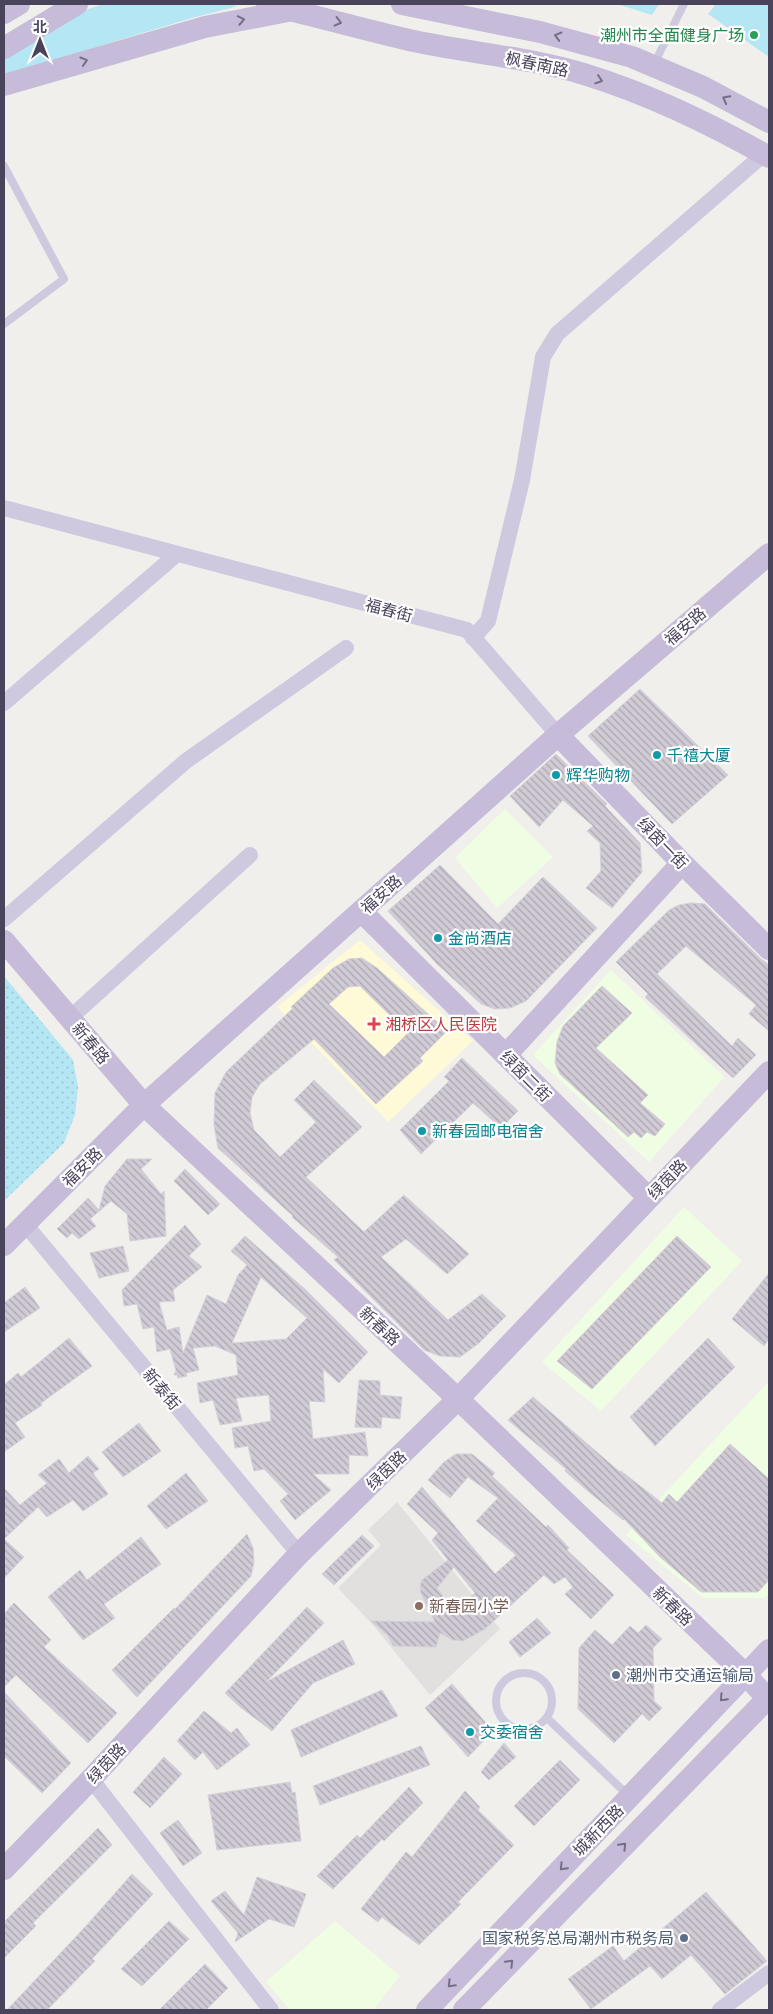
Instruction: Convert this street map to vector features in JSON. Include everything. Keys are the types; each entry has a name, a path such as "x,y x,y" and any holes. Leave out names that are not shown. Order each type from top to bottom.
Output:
{"street":[{"path":"4,13 19,4"},
{"path":"4,48 77,4"},
{"name":"枫春南路","path":"266,4 410,40 523,60 586,75 657,100 727,134 766,156"},
{"name":"枫春南路","path":"402,4 540,32 632,57 703,87 769,122"},
{"path":"4,85 205,27 291,10"},
{"path":"473,638 488,621 522,480 543,357 557,334 766,156"},
{"name":"福春街","path":"4,508 467,630 558,735"},
{"path":"4,703 177,554"},
{"name":"福安路","path":"4,1245 144,1105 558,735 769,554"},
{"path":"4,919 186,761 346,648"},
{"name":"绿茵一街","path":"558,735 682,863 769,949"},
{"path":"70,1018 250,855"},
{"path":"506,1055 682,863"},
{"name":"绿茵二街","path":"361,911 649,1198"},
{"name":"新春路","path":"4,941 144,1105 458,1399 769,1699"},
{"name":"绿茵路","path":"4,1869 91,1779 299,1554 458,1399 769,1072"},
{"name":"新泰街","path":"25,1224 299,1554"},
{"name":"城新西路","path":"427,2010 769,1650"},
{"name":"城新西路","path":"464,2010 769,1699"},
{"path":"91,1779 271,2010"},
{"path":"720,2010 769,1973"}],"lane":[{"path":"654,66 684,4"},
{"path":"4,166 64,279 4,324"},
{"path":"529,1673 538,1677 545,1683 552,1700 547,1718 532,1728 514,1728 506,1723 499,1716 495,1698 503,1681 511,1676 529,1673"},
{"path":"547,1718 630,1797"}],"shaded area":[{"path":"103,4 227,4 238,6 192,18 4,75 4,58 71,15"},
{"path":"617,4 659,4 652,15"},
{"name":"潮州市全面健身广场","path":"716,4 769,4 769,57 708,14"},
{"path":"505,809 553,857 497,908 455,858"},
{"name":"湘桥区人民医院","path":"360,940 473,1041 388,1122 277,1007"},
{"path":"611,970 724,1077 649,1162 533,1055"},
{"path":"4,976 73,1060 78,1087 75,1115 64,1143 4,1201"},
{"path":"684,1207 742,1261 601,1411 542,1362"},
{"path":"769,1381 769,1594 765,1598 703,1598 626,1535"},
{"name":"新春园小学","path":"397,1502 500,1629 430,1695 373,1625 338,1588 381,1545 368,1530"},
{"path":"335,1921 400,1976 373,2010 291,2010 266,1982"}],"building":[{"name":"千禧大厦","path":"640,689 728,775 672,824 588,736"},
{"path":"556,754 607,804 605,806 640,843 642,872 612,908 586,888 601,871 600,843 587,831 593,826 563,800 539,827 510,796"},
{"path":"440,865 498,924 543,877 597,928 526,1001 510,1008 495,1009 481,1004 437,964 388,911"},
{"path":"691,903 705,904 769,965 769,1031 749,1014 756,1005 686,946 657,974 732,1046 738,1038 756,1055 733,1078 645,997 648,994 616,962 669,910 679,905"},
{"path":"362,958 377,968 447,1031 420,1058 423,1061 376,1104 314,1039 260,1084 252,1097 250,1113 254,1130 280,1157 316,1122 294,1100 314,1080 362,1127 306,1177 364,1232 404,1195 469,1254 447,1274 406,1239 381,1257 448,1320 482,1294 506,1316 479,1343 460,1357 440,1356 424,1350 334,1260 338,1257 218,1148 214,1125 215,1093 226,1072 333,968 349,959","holes":["360,986 408,1033 384,1057 329,1004 348,987"]},
{"path":"602,986 632,1013 596,1048 648,1095 640,1103 665,1124 655,1136 647,1132 641,1138 634,1132 628,1137 560,1074 555,1063 557,1042 563,1026"},
{"path":"462,1058 518,1111 501,1128 473,1103 421,1154 400,1130 449,1081 444,1077"},
{"path":"127,1159 152,1159 141,1169 161,1194 164,1191 166,1236 130,1241 127,1214 111,1201 90,1219 96,1226 79,1239 72,1233 67,1238 57,1229 88,1198 99,1210 105,1186"},
{"path":"185,1169 220,1204 208,1215 174,1181"},
{"path":"185,1225 201,1244 189,1256 202,1267 173,1290 175,1301 159,1302 167,1330 179,1327 183,1353 207,1295 226,1304 238,1275 247,1265 231,1251 245,1236 307,1291 368,1352 339,1383 323,1369 325,1402 309,1401 313,1439 365,1432 368,1456 349,1455 349,1474 313,1474 331,1490 295,1520 280,1501 288,1494 264,1469 254,1471 248,1446 235,1448 232,1428 271,1421 269,1395 236,1398 242,1421 220,1425 213,1400 200,1403 197,1383 238,1375 236,1355 215,1346 193,1348 199,1370 186,1373 187,1376 178,1378 177,1375 174,1375 176,1371 170,1349 157,1352 154,1327 143,1329 137,1304 124,1306 122,1290","holes":["261,1277 307,1318 286,1339 232,1343"]},
{"path":"677,1236 711,1267 592,1389 557,1361"},
{"path":"123,1246 129,1271 99,1278 90,1253"},
{"path":"769,1273 769,1339 764,1346 732,1319"},
{"path":"25,1287 40,1308 4,1332 4,1303"},
{"path":"69,1338 92,1366 41,1403 42,1405 15,1423 25,1437 4,1452 4,1385 18,1373 21,1377"},
{"path":"708,1338 735,1367 655,1446 630,1417"},
{"path":"359,1380 380,1381 380,1395 402,1397 400,1419 382,1417 381,1428 355,1427"},
{"path":"533,1397 620,1472 662,1503 669,1494 677,1502 730,1444 769,1479 769,1580 758,1592 701,1592 660,1557 624,1519 589,1492 565,1471 566,1469 508,1420"},
{"path":"139,1423 161,1451 123,1477 102,1452"},
{"path":"456,1454 472,1454 495,1473 492,1476 546,1527 548,1525 569,1548 567,1550 614,1595 591,1619 565,1594 573,1587 565,1577 554,1584 544,1575 485,1629 463,1641 453,1640 440,1633 436,1647 393,1646 388,1636 371,1621 435,1622 421,1593 420,1586 422,1580 448,1560 432,1540 438,1533 407,1504 422,1487 495,1574 516,1555 476,1521 498,1498 468,1477 450,1498 428,1480 444,1462","holes":["454,1567 475,1593 459,1607 444,1598 437,1588"]},
{"path":"88,1456 99,1469 93,1473 108,1494 83,1511 73,1500 47,1517 38,1507 4,1539 4,1488 20,1505 47,1483 38,1475 59,1459 69,1473"},
{"path":"186,1473 208,1501 166,1529 147,1506"},
{"path":"247,1534 253,1548 254,1562 251,1576 137,1697 112,1670 175,1609"},
{"path":"362,1535 374,1546 334,1585 322,1574"},
{"path":"141,1537 161,1564 104,1604 115,1618 83,1640 48,1597 80,1570 87,1580"},
{"path":"4,1539 24,1557 4,1578"},
{"path":"14,1603 51,1640 44,1647 117,1713 88,1743 16,1675 4,1687 4,1614"},
{"path":"307,1607 324,1623 266,1682 343,1640 355,1664 313,1683 272,1731 225,1693"},
{"path":"537,1618 551,1633 520,1657 509,1642"},
{"name":"潮州市交通运输局","path":"646,1625 662,1639 653,1648 654,1701 662,1708 649,1721 642,1714 614,1743 578,1709 579,1648 595,1630 612,1645 630,1626 638,1633"},
{"name":"交委宿舍","path":"452,1684 493,1731 468,1757 425,1708"},
{"path":"382,1690 398,1716 301,1757 291,1730"},
{"path":"4,1692 71,1763 42,1793 4,1756"},
{"path":"204,1711 231,1733 237,1728 250,1745 217,1770 203,1752 195,1760 177,1741"},
{"path":"504,1743 516,1757 489,1780 481,1772"},
{"path":"421,1746 430,1765 320,1805 313,1786"},
{"path":"164,1757 182,1774 150,1808 133,1792"},
{"path":"560,1760 580,1780 534,1826 514,1806"},
{"path":"290,1782 292,1793 295,1792 301,1841 217,1850 208,1795"},
{"path":"409,1787 423,1803 384,1841 382,1839 333,1889 317,1876 357,1835 360,1838"},
{"path":"465,1791 480,1807 478,1810 514,1845 458,1902 461,1904 419,1945 382,1917 378,1922 361,1909 406,1852 412,1857"},
{"path":"178,1820 202,1853 183,1866 160,1833"},
{"path":"98,1828 112,1845 33,1923 36,1926 4,1958 4,1922"},
{"path":"132,1874 153,1894 92,1959 95,1961 47,2010 7,2010 86,1926"},
{"path":"257,1877 306,1894 294,1927 269,1919 235,1942 238,1933 211,1901 225,1891 244,1915"},
{"path":"706,1892 767,1961 725,1994 691,1955 662,1979 650,1966 591,2009 568,1979 613,1946 624,1961"},
{"path":"169,1921 189,1939 142,1986 121,1969"},
{"path":"205,1964 228,1988 206,2010 159,2010"}],"place":[{"name":"潮州市全面健身广场","path":"754,35"},
{"name":"千禧大厦","path":"657,755"},
{"name":"辉华购物","path":"556,775"},
{"name":"金尚酒店","path":"438,938"},
{"name":"湘桥区人民医院","path":"374,1024"},
{"name":"新春园邮电宿舍","path":"422,1131"},
{"name":"新春园小学","path":"419,1606"},
{"name":"潮州市交通运输局","path":"616,1675"},
{"name":"交委宿舍","path":"470,1732"},
{"name":"国家税务总局潮州市税务局","path":"684,1938"}]}
